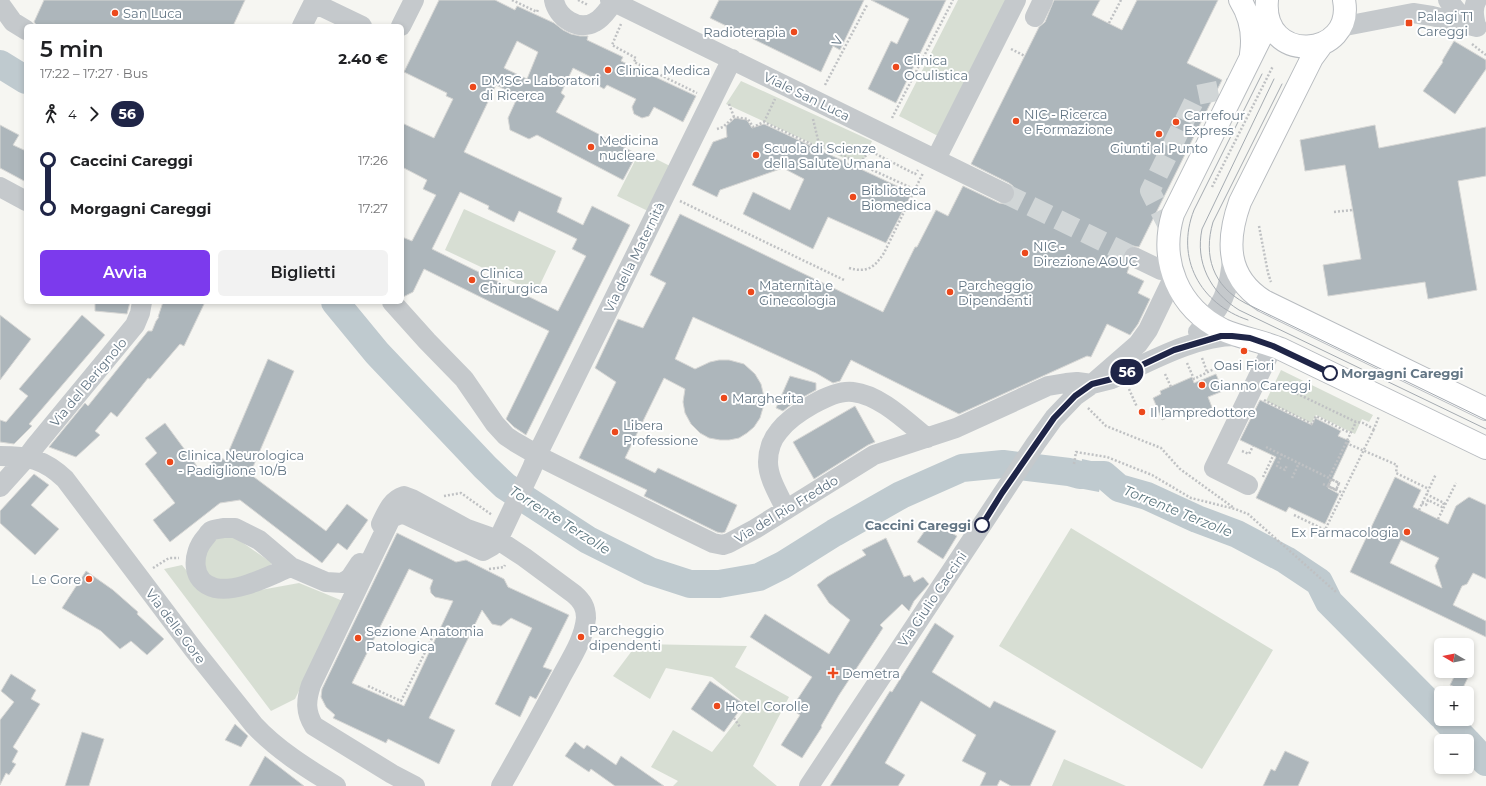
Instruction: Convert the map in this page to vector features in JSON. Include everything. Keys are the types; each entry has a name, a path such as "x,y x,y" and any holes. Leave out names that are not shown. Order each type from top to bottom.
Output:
{"main road":[{"path":"1240,0 1251,26 1251,55"},
{"path":"1265,8 1276,34 1284,42 1299,47 1314,47 1331,38 1340,27 1345,10 1344,0"},
{"path":"1265,8 1263,33 1173,214 1169,228 1167,274 1192,308 1211,318 1238,336 1273,346 1486,448"},
{"path":"1323,43 1312,58 1240,202 1232,226 1231,238 1232,256 1238,272 1244,284 1264,301 1486,409"}],"street":[{"path":"402,24 414,0"},
{"path":"930,164 1016,0"},
{"path":"1399,15 1434,0"},
{"path":"1449,0 1459,14 1480,29"},
{"path":"1449,0 1463,4 1476,0"},
{"path":"1476,0 1474,13 1480,29"},
{"path":"303,24 315,1 358,24"},
{"path":"547,3 556,7 562,16 568,20 580,25 588,25 599,20 612,1"},
{"name":"Viale San Luca","path":"612,1 732,59 930,164 1004,193"},
{"path":"5,5 13,22 24,29"},
{"path":"1340,27 1399,15 1417,13 1480,29"},
{"path":"1284,42 1269,47 1259,59 1191,197 1180,225 1179,244 1184,275 1211,318 1276,337 1486,438"},
{"name":"Via della Maternità","path":"498,540 535,461 732,59"},
{"path":"0,188 24,200"},
{"path":"1180,356 1211,318 1221,302 1229,283 1232,256"},
{"path":"1134,257 1167,274"},
{"name":"Via Giulio Caccini","path":"809,786 1002,493 1054,418 1075,396 1092,384 1138,344 1145,335 1167,293 1167,274"},
{"name":"Via del Berignolo","path":"27,458 36,445 135,325 142,304"},
{"name":"Via del Rio Freddo","path":"394,304 464,379 500,431 515,442 535,461 713,543 723,545 786,510 870,457 963,426 1048,386 1077,382 1092,384"},
{"path":"1092,384 1112,379 1180,356 1221,336 1238,336"},
{"path":"1248,485 1214,468 1273,346"},
{"path":"786,510 770,474 768,461 769,451 779,430 799,413 813,405 844,392 861,394 886,406 927,438"},
{"name":"Via delle Gore","path":"0,456 27,458 41,461 65,479 198,656 258,730 288,754 336,786"},
{"path":"0,487 27,458"},
{"path":"292,567 242,586 215,588 206,584 198,575 195,568 195,559 200,544 212,531 235,528 259,540 292,567 326,582 343,583 350,578 357,569 389,507 404,496 412,498 467,529 498,540 524,557 580,599 584,606 586,618 580,641 533,730 501,786"},
{"path":"415,786 389,780 317,729 308,716 306,704 311,685 391,518 404,514 483,551 492,546 498,540"},
{"path":"421,522 444,516"}],"path":[{"path":"512,0 537,12 547,3"},
{"path":"886,115 893,118 953,0"},
{"path":"1109,23 1120,0"},
{"name":"V","path":"825,85 867,6"},
{"path":"622,22 612,46 636,58 634,62 699,94"},
{"path":"1007,46 1025,56"},
{"path":"1212,187 1273,66"},
{"path":"818,82 832,88"},
{"path":"713,131 723,127 734,117 748,118 753,127 764,122 775,98"},
{"path":"764,122 811,144 808,152 814,155 819,144 811,115"},
{"path":"819,144 853,160"},
{"path":"859,167 864,157 868,153 872,153 922,176"},
{"path":"849,268 865,270 874,266 878,262 922,176 930,164"},
{"path":"912,166 918,169 916,174"},
{"path":"868,168 916,190"},
{"path":"676,199 844,280"},
{"path":"1334,212 1352,210"},
{"path":"1180,356 1194,379 1214,369"},
{"path":"1201,356 1208,372"},
{"path":"1165,373 1171,387"},
{"path":"1271,381 1356,422 1363,423 1374,429"},
{"path":"1129,389 1137,407"},
{"path":"1262,399 1312,424 1316,416 1350,433"},
{"path":"1087,408 1106,426 1161,448 1180,469 1235,509"},
{"path":"1294,515 1325,530 1382,410"},
{"path":"1328,486 1330,478 1356,422"},
{"path":"1346,443 1397,465 1396,473 1429,489"},
{"path":"1244,447 1242,451 1249,454 1253,446"},
{"path":"1266,447 1339,483 1336,490 1328,486"},
{"path":"1074,464 1076,452 1107,457 1152,475 1191,498 1235,509 1248,514 1336,592"},
{"path":"1282,454 1277,466 1285,470 1287,466"},
{"path":"1292,478 1299,463"},
{"path":"1419,510 1436,474"},
{"path":"1331,479 1339,483 1336,490 1328,486 1331,479"},
{"path":"1438,519 1456,483"},
{"path":"1323,484 1343,493"},
{"path":"444,496 461,493 492,515"},
{"path":"1422,503 1426,505 1428,500 1442,507 1444,503 1426,494"},
{"path":"151,569 169,558 195,559"},
{"path":"368,686 401,701 435,632"},
{"path":"734,718 740,727"}],"shaded area":[{"path":"958,0 1009,0 940,137 899,116"},
{"path":"741,81 872,141 861,166 726,104"},
{"path":"640,151 672,167 650,212 617,196"},
{"path":"464,209 556,251 536,293 445,250"},
{"path":"1281,370 1373,415 1369,422 1362,419 1355,434 1316,415 1311,423 1266,401"},
{"path":"1082,459 1105,464 1099,492 1078,488"},
{"path":"1071,528 1273,650 1202,769 999,646"},
{"path":"226,536 236,538 272,563 267,569 221,583 205,574 204,553 216,539"},
{"path":"182,565 205,593 255,591 299,583 343,601 295,699 271,711 164,569"},
{"path":"637,644 747,646 735,667 789,697 753,766 777,786 673,786 678,781 651,767 673,730 712,752 748,706 712,677 666,668 650,699 613,676"},
{"path":"1064,759 1126,786 1052,786"}],"building":[{"name":"San Luca","path":"44,0 245,0 234,24 36,24 34,22"},
{"path":"439,0 495,0 515,10 517,6 554,23 571,34 588,36 587,40 623,57 621,61 696,96 683,122 654,107 649,116 642,118 634,114 632,107 636,99 607,85 604,89 594,83 595,79 573,68 561,93 565,96 556,112 637,154 623,180 537,135 529,139 510,130 508,118 518,96 496,85 464,152 562,198 557,212 583,225 592,206 630,225 526,435 514,427 506,419 549,331 424,269 413,292 404,296 404,238 412,241 436,195 423,189 427,180 404,168 404,124 434,138 453,99 446,96 447,93 404,72","holes":["517,41 538,52 527,79 504,68","460,192 489,206 488,209 514,222 519,211 577,239 572,249 586,256 558,311 432,249"]},
{"name":"Radioterapia","path":"719,0 864,0 840,50 833,46 821,72 710,18"},
{"name":"Clinica Oculistica","path":"871,0 946,0 896,103 868,89 891,41 897,44 909,19"},
{"path":"1054,0 1100,0 1092,15 1122,30 1137,0 1218,0 1187,63 1222,80 1139,247 1133,246 1127,248 1124,252 1124,263 1129,267 1127,273 1144,281 1138,293 1150,299 1138,324 1130,335 1107,324 1091,357 1087,356 959,414 851,360 840,381 833,383 816,373 693,317 675,359 695,369 710,362 719,360 729,360 744,364 755,374 761,384 765,401 760,418 754,427 739,438 720,440 709,438 700,433 691,424 685,413 683,402 685,389 664,378 625,458 655,473 658,468 737,505 725,532 717,532 644,496 647,490 579,458 616,382 595,368 618,319 643,328 666,283 650,275 680,214 883,312 915,247 917,247 936,210 948,216 963,186 999,203 1005,204 1011,202 1015,193 1013,186 971,164 1039,27 1045,22"},
{"path":"1454,41 1486,60 1486,69 1455,114 1423,91 1443,62 1442,61"},
{"path":"735,118 747,120 752,128 764,124 912,193 886,243 828,217 813,249 743,214 753,192 790,210 804,179 783,168 720,190 717,197 692,185 713,142 727,137 726,126"},
{"path":"0,125 19,135 13,145 24,150 24,181 0,168"},
{"path":"1375,125 1379,148 1486,127 1486,176 1458,181 1477,290 1428,299 1425,282 1328,296 1323,265 1361,259 1345,165 1305,171 1300,140"},
{"path":"95,304 130,304 127,314 95,311"},
{"path":"162,304 204,304 184,346 180,344 150,379 148,378 117,417 111,412 95,431 100,435 76,457 49,447 85,403 88,406 148,331 152,331"},
{"path":"0,315 31,339 0,380"},
{"path":"82,315 105,335 29,424 32,426 14,444 0,442 0,420 6,422 28,396 19,389"},
{"name":"Clinica Neurologica - Padiglione 10/B","path":"268,359 294,371 250,474 326,531 347,504 368,520 347,550 338,543 322,563 240,500 220,503 170,542 153,520 175,503 145,464 157,453 145,438 165,423 202,473 218,456 225,460"},
{"path":"1216,374 1223,391 1208,397 1213,410 1190,419 1186,410 1162,420 1153,398 1161,394 1160,391 1192,377 1194,383"},
{"path":"790,376 816,383 816,390 796,401 783,411 776,408"},
{"path":"1260,400 1312,425 1315,418 1341,431 1338,436 1350,441 1328,488 1339,494 1325,524 1289,507 1286,512 1256,498 1276,457 1240,440"},
{"path":"855,406 875,442 814,479 793,442"},
{"path":"34,474 49,485 31,505 59,529 35,555 0,523 0,511"},
{"path":"1395,477 1421,490 1413,507 1448,524 1456,506 1469,497 1486,505 1486,579 1473,573 1467,584 1462,586 1453,605 1486,621 1486,637 1350,572","holes":["1401,540 1439,558 1435,566 1442,588 1390,563"]},
{"path":"931,522 957,536 943,559 917,542"},
{"path":"397,533 456,562 466,560 504,579 508,587 569,615 543,667 552,670 536,699 530,696 520,717 495,704 532,628 511,618 501,626 492,624 482,610 429,718 455,730 439,764 388,739 386,743 333,718 335,715 326,707 321,697 322,689","holes":["409,569 433,580 430,588 431,593 435,597 453,601 404,706 352,683"]},
{"path":"886,538 904,577 910,575 914,582 923,577 929,584 914,601 909,611 902,604 880,625 883,628 839,695 821,726 822,727 802,758 781,745 800,715 791,709 812,677 750,637 765,614 829,654 850,620 829,603 817,585 827,577 866,555 862,550"},
{"path":"86,571 113,590 138,612 137,614 164,639 147,655 131,641 120,649 101,631 62,608"},
{"path":"935,623 954,636 932,672 990,708 994,701 1056,731 1030,786 1011,786 1000,780 997,786 980,786 986,773 962,761 976,735 921,701 885,763 905,775 898,786 830,786 890,691 892,692"},
{"path":"11,674 36,690 31,699 40,704 13,747 18,751 12,762 16,764 9,775 6,773 0,785 0,720 14,702 1,691"},
{"path":"1454,678 1468,678 1464,686 1450,685"},
{"name":"Hotel Corolle","path":"710,681 744,704 724,732 691,709"},
{"path":"235,724 248,736 241,747 225,740"},
{"path":"82,732 104,739 89,786 65,786"},
{"path":"575,742 584,749 587,745 616,765 621,756 664,786 615,786 591,769 589,772 565,756"},
{"path":"1285,751 1309,762 1298,786 1263,786 1271,769 1275,771"},
{"path":"265,756 304,786 249,786"}],"waterway":[{"name":"Torrente Terzolle","path":"0,64 24,79"},
{"name":"Torrente Terzolle","path":"337,304 377,353 485,467 505,486 588,540 650,571 690,584 719,584 759,577 783,565 834,533 901,495 962,468 1003,464 1069,472 1080,475 1104,475 1119,488 1147,496 1197,519 1237,534 1286,560 1319,582 1329,602 1434,708"},
{"name":"Torrente Terzolle","path":"1452,726 1459,734"},
{"name":"Torrente Terzolle","path":"1474,749 1486,762"}],"tunnel":[{"path":"1169,228 1150,191 1197,95 1236,87"},
{"path":"1004,193 1134,257"}],"tram line":[{"path":"1248,320 1231,313 1217,303 1205,291 1196,277 1190,262 1188,245 1189,228 1194,210 1262,74"},
{"path":"1274,79 1202,229 1200,241 1203,264 1213,285 1229,303 1239,310 1486,429"},
{"path":"1282,84 1213,222 1209,247 1213,269 1218,279 1225,288 1245,303 1486,420"}],"bus line":[{"name":"56","path":"982,525 1002,493 1054,418 1075,396 1092,384 1112,379 1171,351 1221,336 1238,336 1261,341 1330,373"}],"place":[{"name":"San Luca","path":"115,13"},
{"name":"Palagi T1 Careggi","path":"1409,23"},
{"name":"Radioterapia","path":"794,32"},
{"name":"Clinica Oculistica","path":"896,67"},
{"name":"Clinica Medica","path":"608,70"},
{"name":"DMSC - Laboratori di Ricerca","path":"473,87"},
{"name":"NIC - Ricerca e Formazione","path":"1016,121"},
{"name":"Carrefour Express","path":"1176,122"},
{"name":"Giunti al Punto","path":"1159,134"},
{"name":"Medicina nucleare","path":"591,147"},
{"name":"Scuola di Scienze della Salute Umana","path":"756,155"},
{"name":"Biblioteca Biomedica","path":"853,197"},
{"name":"NIC - Direzione AOUC","path":"1025,253"},
{"name":"Clinica Chirurgica","path":"472,280"},
{"name":"Maternità e Ginecologia","path":"751,292"},
{"name":"Parcheggio Dipendenti","path":"950,292"},
{"name":"Oasi Fiori","path":"1244,351"},
{"name":"Morgagni Careggi","path":"1330,373"},
{"name":"Gianno Careggi","path":"1202,385"},
{"name":"Margherita","path":"724,398"},
{"name":"Il lampredottore","path":"1142,412"},
{"name":"Libera Professione","path":"615,432"},
{"name":"Clinica Neurologica - Padiglione 10/B","path":"170,462"},
{"name":"Caccini Careggi","path":"982,525"},
{"name":"Ex Farmacologia","path":"1407,532"},
{"name":"Le Gore","path":"89,579"},
{"name":"Parcheggio dipendenti","path":"581,637"},
{"name":"Sezione Anatomia Patologica","path":"358,638"},
{"name":"Demetra","path":"833,673"},
{"name":"Hotel Corolle","path":"717,706"}]}
